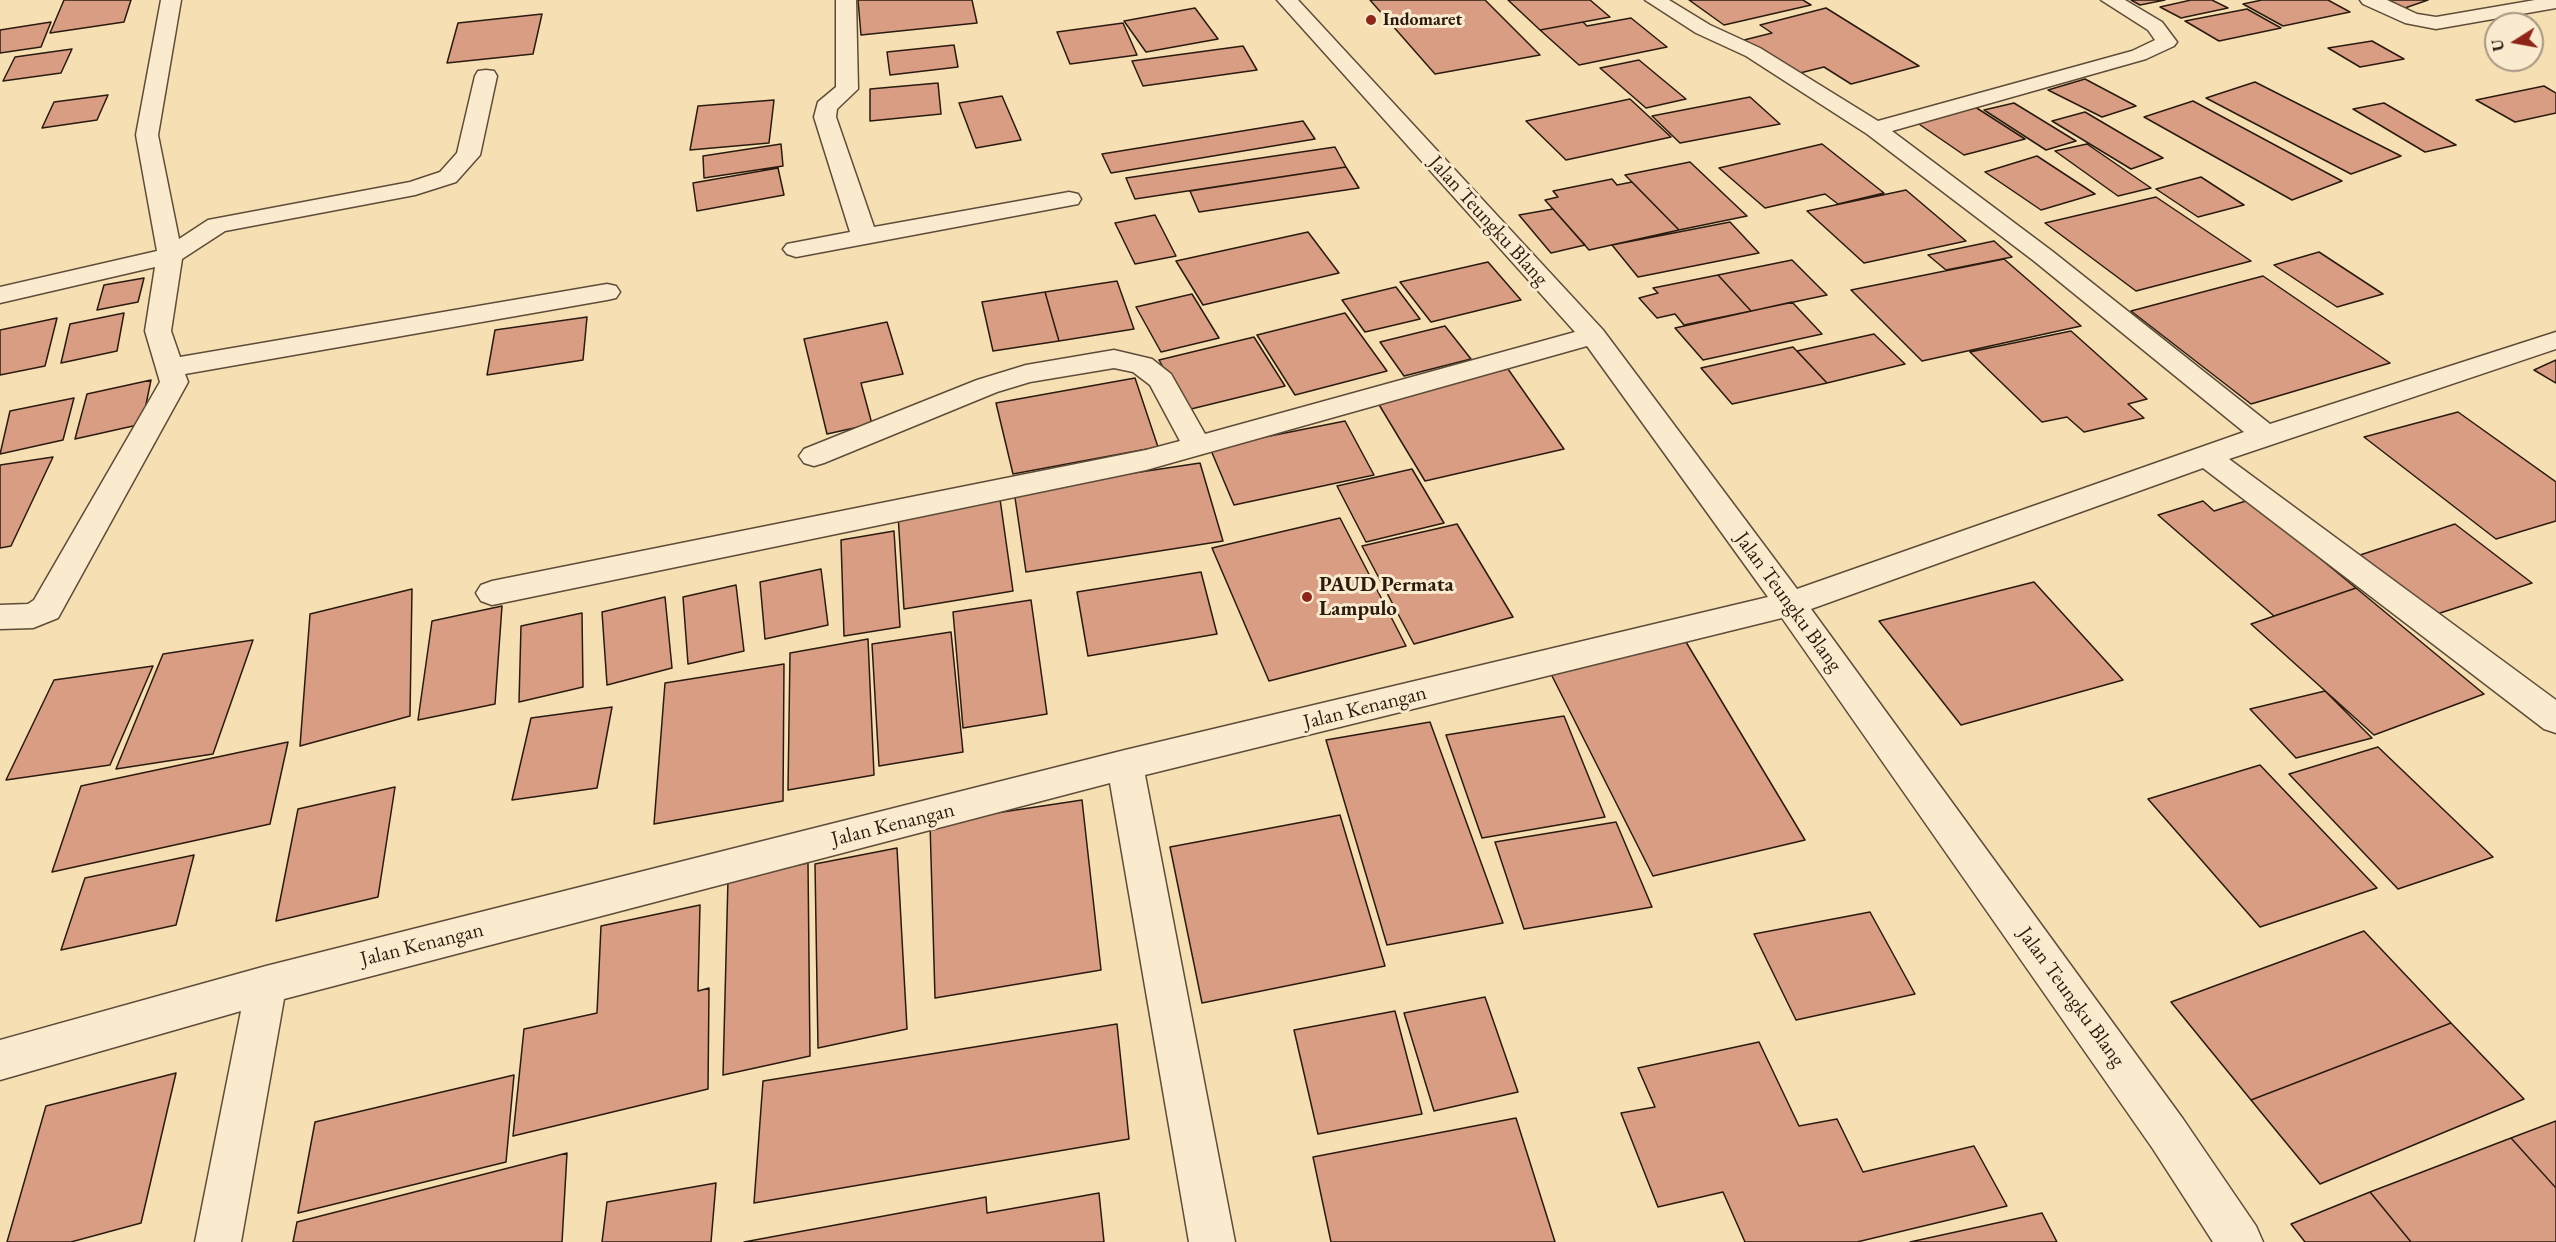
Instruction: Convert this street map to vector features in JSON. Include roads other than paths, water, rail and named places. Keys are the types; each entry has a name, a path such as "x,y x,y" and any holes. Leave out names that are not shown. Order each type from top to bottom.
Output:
{"street":[{"path":"0,617 33,616 46,609 174,382 158,331 170,256 147,135 171,0"},
{"path":"846,0 846,89 826,107 825,117 864,236"},
{"name":"Jalan Teungku Blang","path":"1287,0 1593,336 1790,604 2168,1134 2240,1242"},
{"path":"1655,0 1703,29 1753,52 1875,129 2043,256 2266,435"},
{"path":"1875,129 2139,55 2166,42 2155,26 2111,0"},
{"path":"2370,0 2412,19 2436,22 2462,20 2556,2"},
{"path":"0,295 170,256 217,225 415,188 448,177 468,155 486,76"},
{"path":"796,249 1069,199"},
{"path":"169,368 607,292"},
{"path":"492,592 924,507 1198,447 1593,336"},
{"name":"Jalan Kenangan","path":"0,1060 266,985 1125,765 1790,604 2266,435 2556,340"},
{"path":"814,456 987,386 1026,374 1114,359 1142,365 1161,380 1198,447"},
{"path":"2206,456 2556,719"},
{"path":"1125,765 1212,1242"},
{"path":"218,1242 266,985"}],"place":[{"name":"Indomaret","path":"1371,20"},
{"name":"PAUD Permata Lampulo","path":"1307,597"}]}
